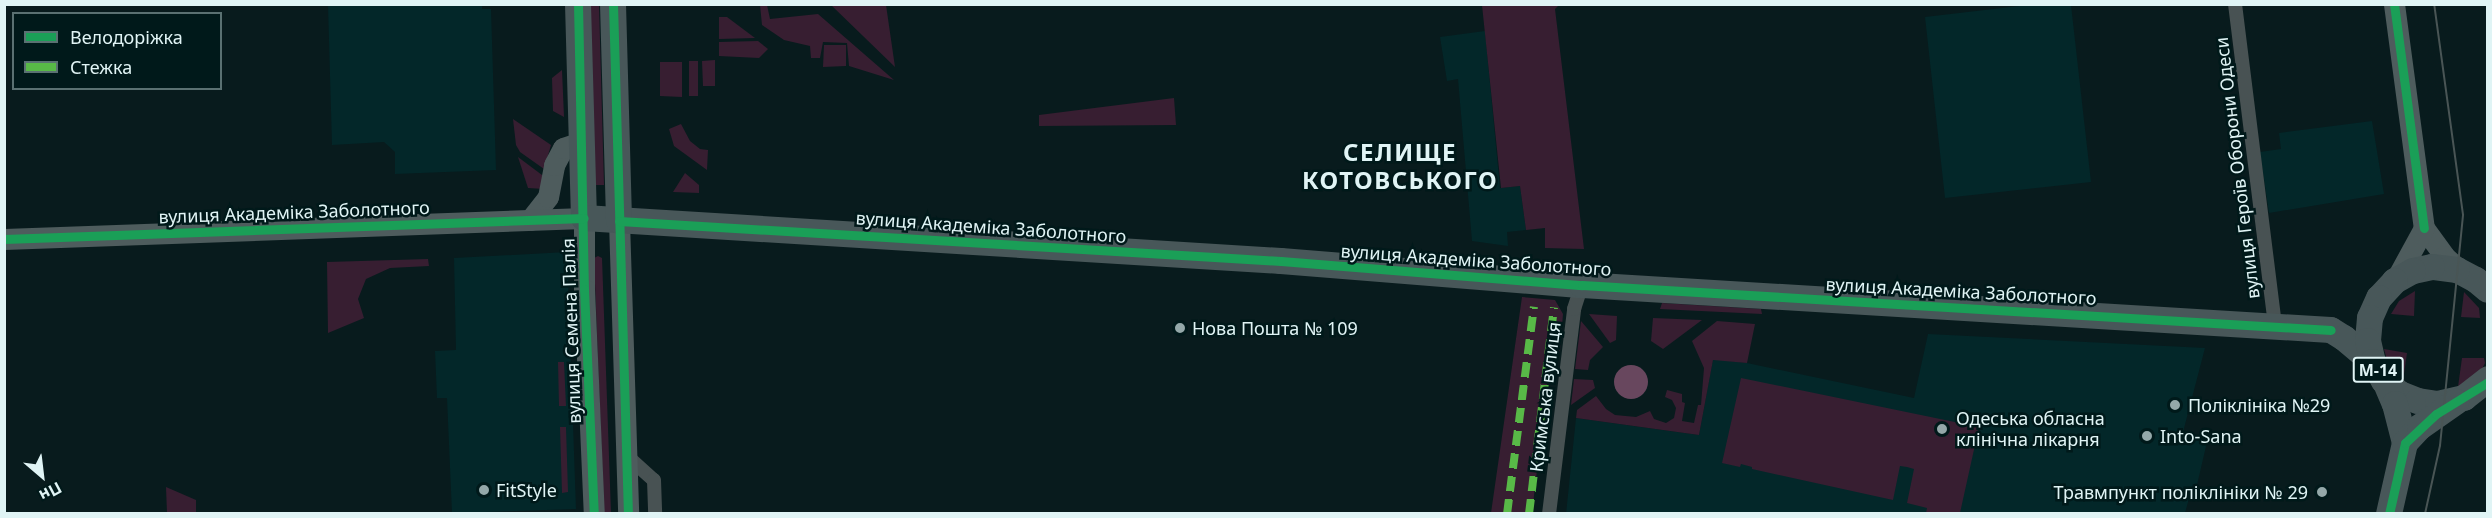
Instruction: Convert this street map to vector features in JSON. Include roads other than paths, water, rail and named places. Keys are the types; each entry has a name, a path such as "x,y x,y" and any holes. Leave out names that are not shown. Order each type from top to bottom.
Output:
{"highway":[{"name":"вулиця Семена Палія","path":"578,4 584,218"},
{"path":"618,11 619,221"},
{"name":"вулиця Академіка Заболотного","path":"584,218 1281,261 1582,285 2331,330"},
{"path":"2379,371 2344,338 2331,330 2413,271 2432,267 2462,272 2487,290"},
{"name":"М-14","path":"2387,290 2370,318 2368,341 2395,404 2405,443 2389,513"},
{"name":"М-14","path":"2379,371 2400,393 2418,402 2438,404 2480,387"},
{"name":"М-14","path":"2405,443 2436,414 2480,387"}],"main road":[{"path":"2394,4 2424,228 2444,256 2462,272"},
{"path":"530,220 548,196 554,165 563,148 582,142"},
{"name":"вулиця Академіка Заболотного","path":"4,239 584,218"},
{"name":"вулиця Семена Палія","path":"584,218 584,290 594,513"},
{"path":"619,221 628,513"},
{"name":"М-14","path":"2387,290 2424,228"}],"street":[{"name":"вулиця Героїв Оборони Одеси","path":"2235,4 2274,327"},
{"name":"Кримська вулиця","path":"1549,513 1574,309 1582,285"},
{"path":"627,456 654,480 655,513"}],"tram line":[{"path":"2425,514 2440,446 2463,215 2434,4"}],"place":[{"name":"Нова Пошта № 109","path":"1180,328"},
{"name":"Поліклініка №29","path":"2175,405"},
{"name":"Одеська обласна клінічна лікарня","path":"1942,429"},
{"name":"Into-Sana","path":"2147,436"},
{"name":"FitStyle","path":"484,490"},
{"name":"Травмпункт поліклініки № 29","path":"2322,492"}],"district":[{"name":"СЕЛИЩЕ КОТОВСЬКОГО","path":"1400,166"}]}
